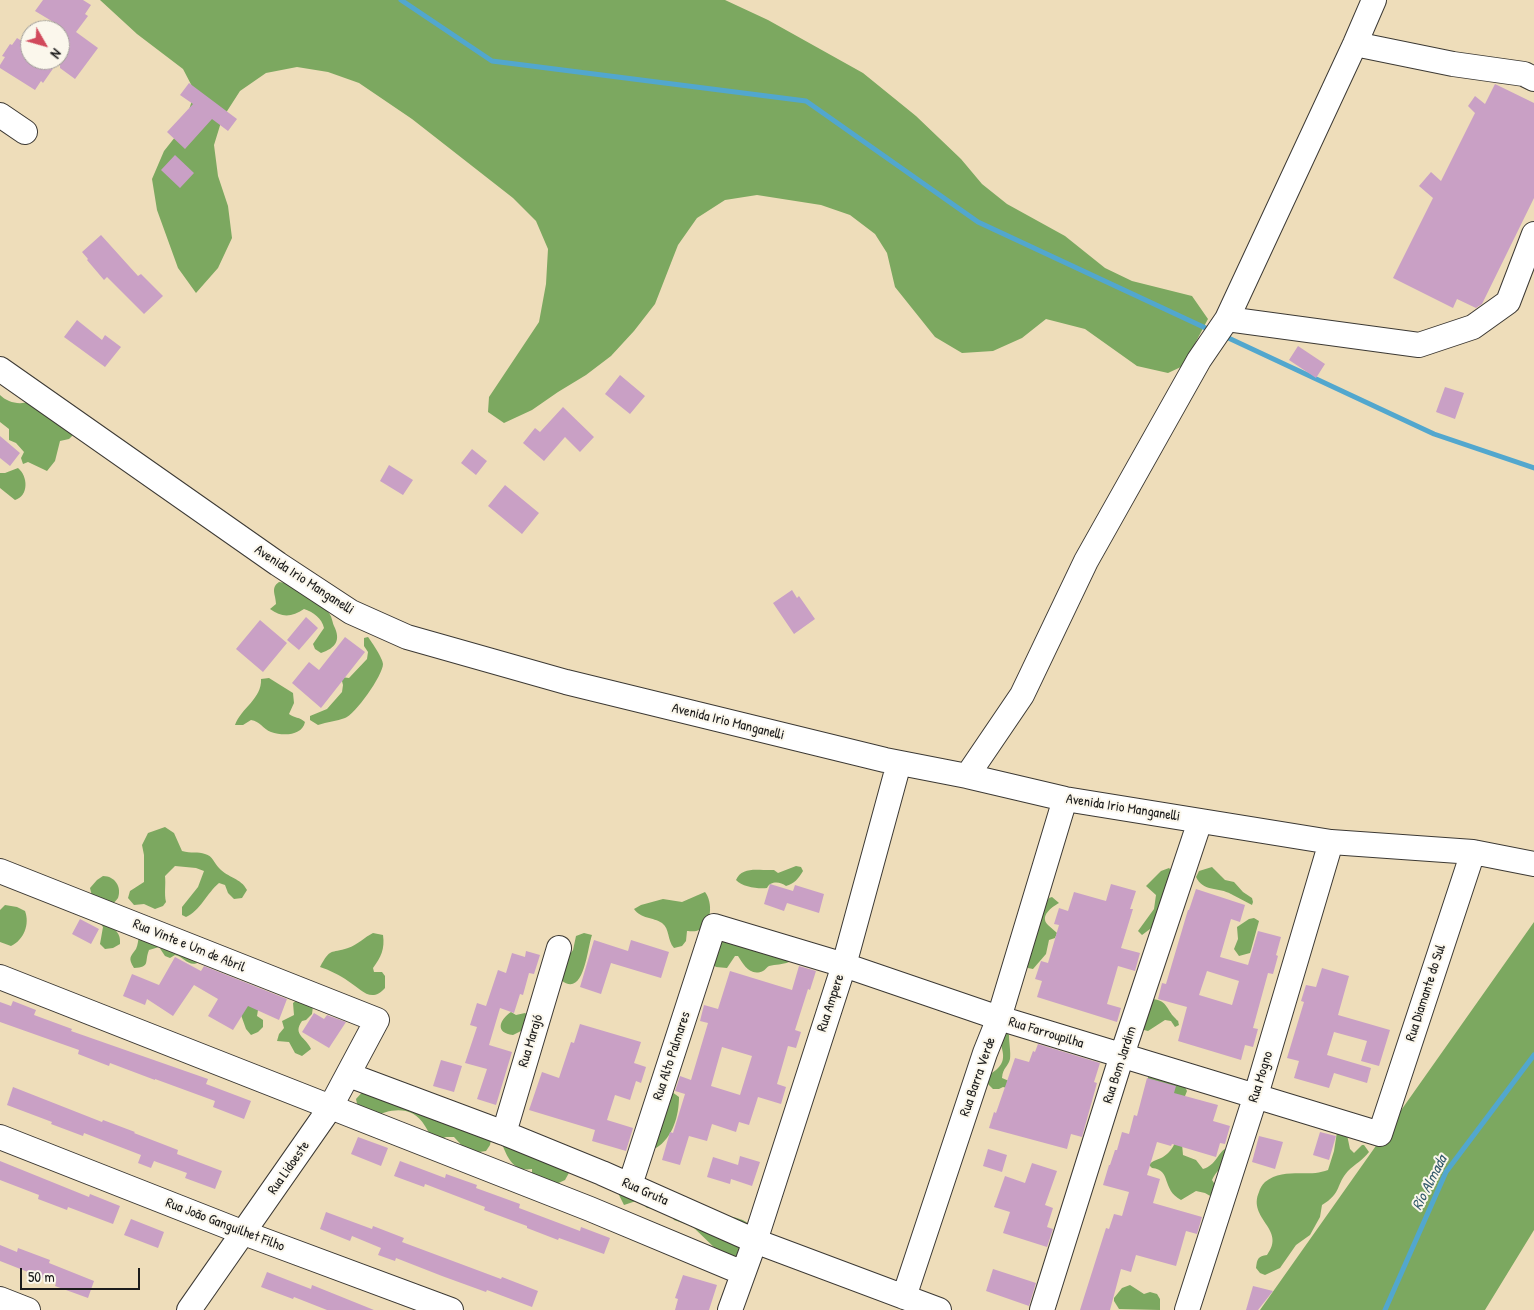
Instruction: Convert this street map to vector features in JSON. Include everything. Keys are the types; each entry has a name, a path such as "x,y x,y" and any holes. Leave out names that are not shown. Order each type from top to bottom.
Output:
{"street":[{"path":"967,776 1022,695 1086,561 1199,360 1227,319 1374,0"},
{"path":"1355,44 1453,64 1524,74 1534,79"},
{"path":"0,115 25,132"},
{"path":"1227,319 1419,345 1473,326 1508,302 1534,234"},
{"name":"Avenida Irio Manganelli","path":"0,369 278,564 350,612 407,637 566,682 899,763 967,776 1066,799 1332,842 1473,852 1534,864"},
{"name":"Rua Ampere","path":"730,1310 755,1241 844,965 899,763"},
{"name":"Rua Barra Verde","path":"904,1297 985,1053 999,1018 1066,799"},
{"name":"Rua Bom Jardim","path":"1042,1310 1122,1055 1200,820"},
{"name":"Rua Mogno","path":"1187,1310 1256,1095 1332,842"},
{"name":"Rua Diamante do Sul","path":"1380,1134 1473,852"},
{"name":"Rua Vinte e Um de Abril","path":"0,871 377,1020"},
{"name":"Rua Farroupilha","path":"714,926 844,965 999,1018 1380,1134"},
{"name":"Rua Alto Palmares","path":"630,1185 714,926"},
{"name":"Rua Marajó","path":"504,1133 559,948"},
{"path":"0,977 590,1209 743,1273"},
{"name":"Rua Lidoeste","path":"190,1310 330,1108 377,1020"},
{"name":"Rua Gruta","path":"349,1075 504,1133 630,1185 755,1241 939,1310"},
{"name":"Rua João Ganguilhet Filho","path":"0,1137 244,1233 451,1310"},
{"path":"0,1299 28,1310"}],"green space":[{"path":"100,0 725,0 768,20 863,73 916,116 961,159 982,184 1007,204 1065,236 1105,268 1132,281 1192,296 1208,319 1183,366 1168,373 1137,366 1085,329 1046,319 1022,338 993,351 962,353 935,337 895,287 887,253 875,234 850,215 821,205 757,195 725,200 697,218 678,245 655,304 611,356 586,375 532,410 504,423 488,412 489,397 539,322 546,284 548,249 536,221 513,198 412,119 359,83 328,72 297,67 266,73 240,91 222,119 214,145 218,176 228,206 232,238 218,268 196,293 178,268 157,210 152,179 164,151 183,127 195,92 183,69 137,34"},
{"path":"0,395 15,403 31,400 74,434 69,439 60,441 55,461 47,471 28,462 23,464 21,458 24,452 16,443 9,440 9,429 0,422"},
{"path":"18,468 24,476 26,486 20,498 15,500 0,488 0,473"},
{"path":"279,582 286,583 325,608 332,619 337,635 334,646 321,653 315,649 313,644 324,628 319,618 314,614 304,609 295,614 283,615 270,609 276,604 274,589"},
{"path":"368,637 383,664 368,694 355,710 345,718 318,725 310,720 310,716 327,709 342,692 341,677 349,678 367,659 368,652 364,646 364,638"},
{"path":"269,678 293,693 294,703 289,714 305,722 300,730 291,734 271,732 251,720 243,725 235,725 242,713 255,698 261,679"},
{"path":"165,827 174,833 182,851 208,855 217,866 241,883 247,890 242,898 234,899 228,893 225,885 219,883 195,911 186,917 182,915 182,907 198,887 204,871 196,868 175,866 165,876 166,902 163,906 155,909 144,904 134,905 128,898 130,891 144,882 142,845 148,833"},
{"path":"796,866 801,867 803,871 796,880 786,886 775,882 767,888 755,888 746,886 736,880 739,875 747,871 774,870 778,873"},
{"path":"1212,867 1225,880 1234,882 1252,898 1252,905 1226,892 1207,887 1199,882 1196,877 1199,871"},
{"path":"1169,868 1173,872 1154,926 1142,935 1138,931 1154,909 1156,895 1146,886 1161,871"},
{"path":"103,876 114,880 119,890 118,898 111,907 110,915 112,926 119,936 120,944 113,948 105,949 100,944 103,927 99,922 90,888"},
{"path":"705,892 708,896 710,907 707,923 698,931 687,931 686,941 682,946 674,948 670,942 665,925 640,915 634,909 663,899 682,902"},
{"path":"1052,897 1059,903 1048,912 1045,918 1048,925 1057,933 1055,938 1049,940 1046,954 1033,969 1028,968 1026,962 1045,904"},
{"path":"5,905 17,907 25,911 27,921 22,936 11,946 0,942 0,910"},
{"path":"1254,918 1259,921 1250,953 1239,956 1234,949 1238,939 1237,927"},
{"path":"1534,922 1534,1230 1485,1310 1260,1310"},
{"path":"373,933 383,935 382,953 373,968 374,972 382,972 385,976 385,988 380,993 375,995 366,994 342,977 320,967 326,956 331,952 351,947"},
{"path":"584,933 592,935 586,960 580,978 575,983 569,984 561,980 563,964 573,950 576,936"},
{"path":"722,935 789,958 789,962 769,966 763,971 754,972 742,963 738,956 735,956 727,968 716,967 711,963"},
{"path":"139,936 200,962 192,964 175,955 170,958 165,956 159,947 149,950 145,965 134,968 130,958 137,947"},
{"path":"1153,999 1164,1004 1178,1021 1179,1025 1175,1027 1171,1021 1165,1020 1148,1031 1141,1027"},
{"path":"297,1000 313,1006 312,1014 302,1021 298,1030 311,1049 302,1056 295,1053 289,1042 277,1041 279,1034 284,1028 282,1021 294,1015 293,1003"},
{"path":"248,1002 258,1010 257,1016 263,1020 263,1027 251,1035 246,1029 241,1015"},
{"path":"511,1012 516,1015 525,1013 529,1016 523,1030 513,1035 503,1032 501,1029 502,1022"},
{"path":"1005,1031 1009,1035 1010,1056 1002,1078 1009,1081 1007,1088 993,1089 988,1084 987,1079 1002,1063 1003,1052 999,1039"},
{"path":"1152,1073 1185,1087 1187,1091 1183,1101 1148,1079"},
{"path":"365,1089 492,1135 490,1145 486,1151 472,1153 466,1150 454,1137 446,1137 437,1141 431,1136 420,1119 414,1114 401,1110 394,1110 373,1117 358,1108 356,1099"},
{"path":"672,1092 679,1097 674,1125 667,1138 656,1148 652,1145"},
{"path":"1337,1132 1347,1135 1350,1149 1354,1153 1362,1145 1369,1152 1348,1171 1333,1196 1322,1205 1320,1217 1310,1235 1296,1245 1280,1268 1265,1275 1260,1273 1256,1268 1258,1260 1260,1257 1267,1255 1272,1246 1270,1231 1258,1210 1257,1201 1261,1188 1265,1182 1280,1175 1328,1170"},
{"path":"1177,1137 1182,1144 1183,1155 1196,1160 1203,1169 1211,1165 1225,1149 1228,1154 1225,1162 1212,1180 1216,1186 1212,1197 1196,1191 1181,1200 1171,1191 1162,1172 1149,1165 1168,1153"},
{"path":"502,1144 570,1171 565,1180 554,1185 532,1174 532,1169 521,1168 512,1163"},
{"path":"619,1187 722,1216 743,1220 753,1228 753,1240 745,1256 731,1259 720,1253 692,1226 674,1220 670,1213 647,1208 639,1200 624,1205 619,1195"},
{"path":"1130,1285 1144,1294 1150,1292 1157,1294 1160,1299 1160,1310 1119,1309 1114,1298 1122,1288"}],"building":[{"path":"43,0 83,0 91,5 85,14 88,16 76,32 98,48 75,79 63,70 70,70 70,20 50,20 35,11"},
{"path":"17,38 20,40 20,70 52,70 43,83 41,81 35,90 0,68 5,57 2,56 10,44 12,45"},
{"path":"189,83 237,119 228,131 212,119 185,149 167,132 193,104 180,95"},
{"path":"1495,84 1534,103 1534,198 1482,304 1476,308 1457,299 1453,308 1393,278 1433,198 1419,186 1431,172 1441,181 1475,113 1468,106 1475,96 1485,104"},
{"path":"175,155 194,173 180,188 161,170"},
{"path":"101,235 138,276 141,274 163,296 144,314 107,277 104,280 82,252"},
{"path":"77,320 102,340 105,335 121,347 105,367 64,337"},
{"path":"1298,346 1325,364 1316,378 1289,360"},
{"path":"620,375 645,396 630,414 605,394"},
{"path":"1445,387 1464,393 1455,419 1436,412"},
{"path":"563,407 594,437 580,452 565,437 544,461 523,443 535,428 540,432"},
{"path":"0,436 20,453 10,466 0,458"},
{"path":"472,449 487,461 476,475 461,463"},
{"path":"389,465 413,480 403,495 380,481"},
{"path":"505,485 539,513 522,534 488,506"},
{"path":"792,590 797,598 799,596 815,619 794,634 773,603"},
{"path":"306,617 318,628 299,650 287,640"},
{"path":"260,620 287,643 263,672 236,649"},
{"path":"345,637 365,652 321,708 292,683 309,662 319,670"},
{"path":"770,884 793,891 795,885 824,894 819,913 787,903 784,911 764,904"},
{"path":"1111,884 1136,891 1130,909 1133,909 1121,948 1140,953 1135,971 1118,966 1107,1004 1121,1008 1117,1022 1037,997 1042,981 1035,979 1041,961 1048,963 1059,925 1054,924 1059,908 1068,911 1074,892 1106,901"},
{"path":"1196,889 1245,905 1240,922 1231,919 1220,957 1248,965 1258,931 1281,937 1273,974 1268,973 1253,1028 1258,1029 1253,1047 1245,1045 1241,1060 1178,1041 1187,1007 1158,999 1162,983 1166,984","holes":["1207,971 1239,981 1232,1005 1199,995"]},
{"path":"80,919 99,929 91,944 72,934"},
{"path":"594,940 628,951 631,940 669,952 661,978 611,963 601,994 580,987"},
{"path":"526,951 540,955 534,974 529,973 523,995 520,994 514,1013 500,1008 489,1045 512,1052 496,1105 477,1099 487,1069 465,1063 477,1027 470,1025 477,1003 486,1006 498,970 506,973 512,953 525,957"},
{"path":"175,957 201,971 204,966 287,999 279,1020 248,1006 233,1030 208,1016 218,999 194,985 173,1016 147,999 145,1005 123,996 132,974 159,985"},
{"path":"799,966 816,971 810,990 808,989 795,1030 801,1032 796,1048 788,1046 777,1084 786,1087 781,1104 758,1097 749,1125 739,1122 736,1132 712,1124 707,1141 689,1136 680,1165 662,1160 670,1132 673,1133 685,1094 675,1091 680,1076 691,1080 708,1023 700,1021 704,1005 718,1009 730,971 792,990","holes":["722,1047 752,1056 740,1095 711,1086"]},
{"path":"1322,968 1349,976 1338,1015 1390,1030 1379,1066 1361,1061 1367,1041 1334,1032 1327,1055 1371,1068 1367,1083 1334,1073 1329,1088 1294,1078 1299,1061 1287,1058 1304,1002 1301,1001 1306,985 1316,987"},
{"path":"13,1001 36,1010 34,1015 72,1029 71,1031 208,1079 206,1084 251,1101 244,1119 213,1107 215,1101 110,1063 109,1066 78,1054 79,1050 0,1022 0,1002 11,1006"},
{"path":"314,1013 324,1019 327,1015 346,1022 329,1048 302,1032"},
{"path":"580,1024 641,1042 634,1063 646,1067 641,1083 636,1081 630,1100 615,1095 607,1120 633,1128 626,1151 592,1141 595,1130 529,1110 542,1072 559,1078 571,1042 574,1043"},
{"path":"1038,1044 1100,1063 1094,1082 1097,1083 1082,1137 1071,1134 1067,1149 989,1128 1015,1058 1029,1062"},
{"path":"441,1060 462,1066 454,1092 433,1086"},
{"path":"1147,1078 1176,1086 1174,1093 1218,1105 1213,1121 1230,1126 1225,1144 1220,1143 1216,1157 1172,1144 1171,1146 1157,1142 1147,1175 1160,1179 1153,1203 1202,1217 1197,1234 1186,1231 1176,1266 1136,1255 1131,1272 1121,1269 1110,1310 1080,1310 1106,1228 1109,1229 1114,1214 1122,1216 1129,1192 1103,1185 1122,1132 1129,1134 1134,1115 1137,1116"},
{"path":"13,1087 102,1122 103,1120 135,1132 178,1150 177,1154 222,1171 215,1189 185,1178 187,1173 154,1161 151,1168 138,1163 141,1155 84,1133 83,1136 7,1105"},
{"path":"1320,1132 1336,1136 1329,1160 1313,1155"},
{"path":"1259,1136 1283,1142 1275,1169 1252,1162"},
{"path":"358,1137 388,1148 381,1166 351,1154"},
{"path":"988,1149 1007,1155 1002,1172 983,1166"},
{"path":"740,1156 760,1162 752,1186 731,1179 730,1184 707,1177 713,1157 738,1165"},
{"path":"0,1161 89,1197 90,1194 120,1206 113,1224 68,1207 67,1210 38,1199 39,1195 0,1180"},
{"path":"400,1161 445,1178 446,1174 477,1185 476,1188 520,1204 519,1208 580,1231 581,1227 610,1238 604,1254 527,1228 527,1226 484,1210 485,1207 425,1184 424,1187 394,1176"},
{"path":"1032,1163 1057,1171 1045,1205 1053,1208 1047,1227 1053,1229 1047,1247 1003,1233 1010,1212 994,1207 1005,1176 1025,1183"},
{"path":"326,1212 372,1229 373,1226 404,1238 402,1242 538,1291 532,1307 396,1258 395,1261 378,1255 381,1248 352,1236 350,1241 320,1229"},
{"path":"131,1219 164,1232 158,1248 124,1235"},
{"path":"0,1245 17,1252 18,1248 50,1260 49,1263 94,1281 88,1298 55,1286 56,1283 0,1261"},
{"path":"993,1269 1036,1283 1029,1306 986,1291"},
{"path":"267,1272 311,1289 312,1285 374,1310 327,1310 294,1297 293,1299 261,1287"},
{"path":"683,1275 717,1285 709,1310 675,1310 678,1299 675,1298"},
{"path":"1253,1286 1273,1291 1258,1310 1246,1310"}],"waterway":[{"path":"401,0 492,61 806,101 978,222 1212,331"},
{"path":"1222,335 1434,434 1534,468"},
{"name":"Río Almada","path":"1385,1310 1446,1172 1534,1055"}]}
